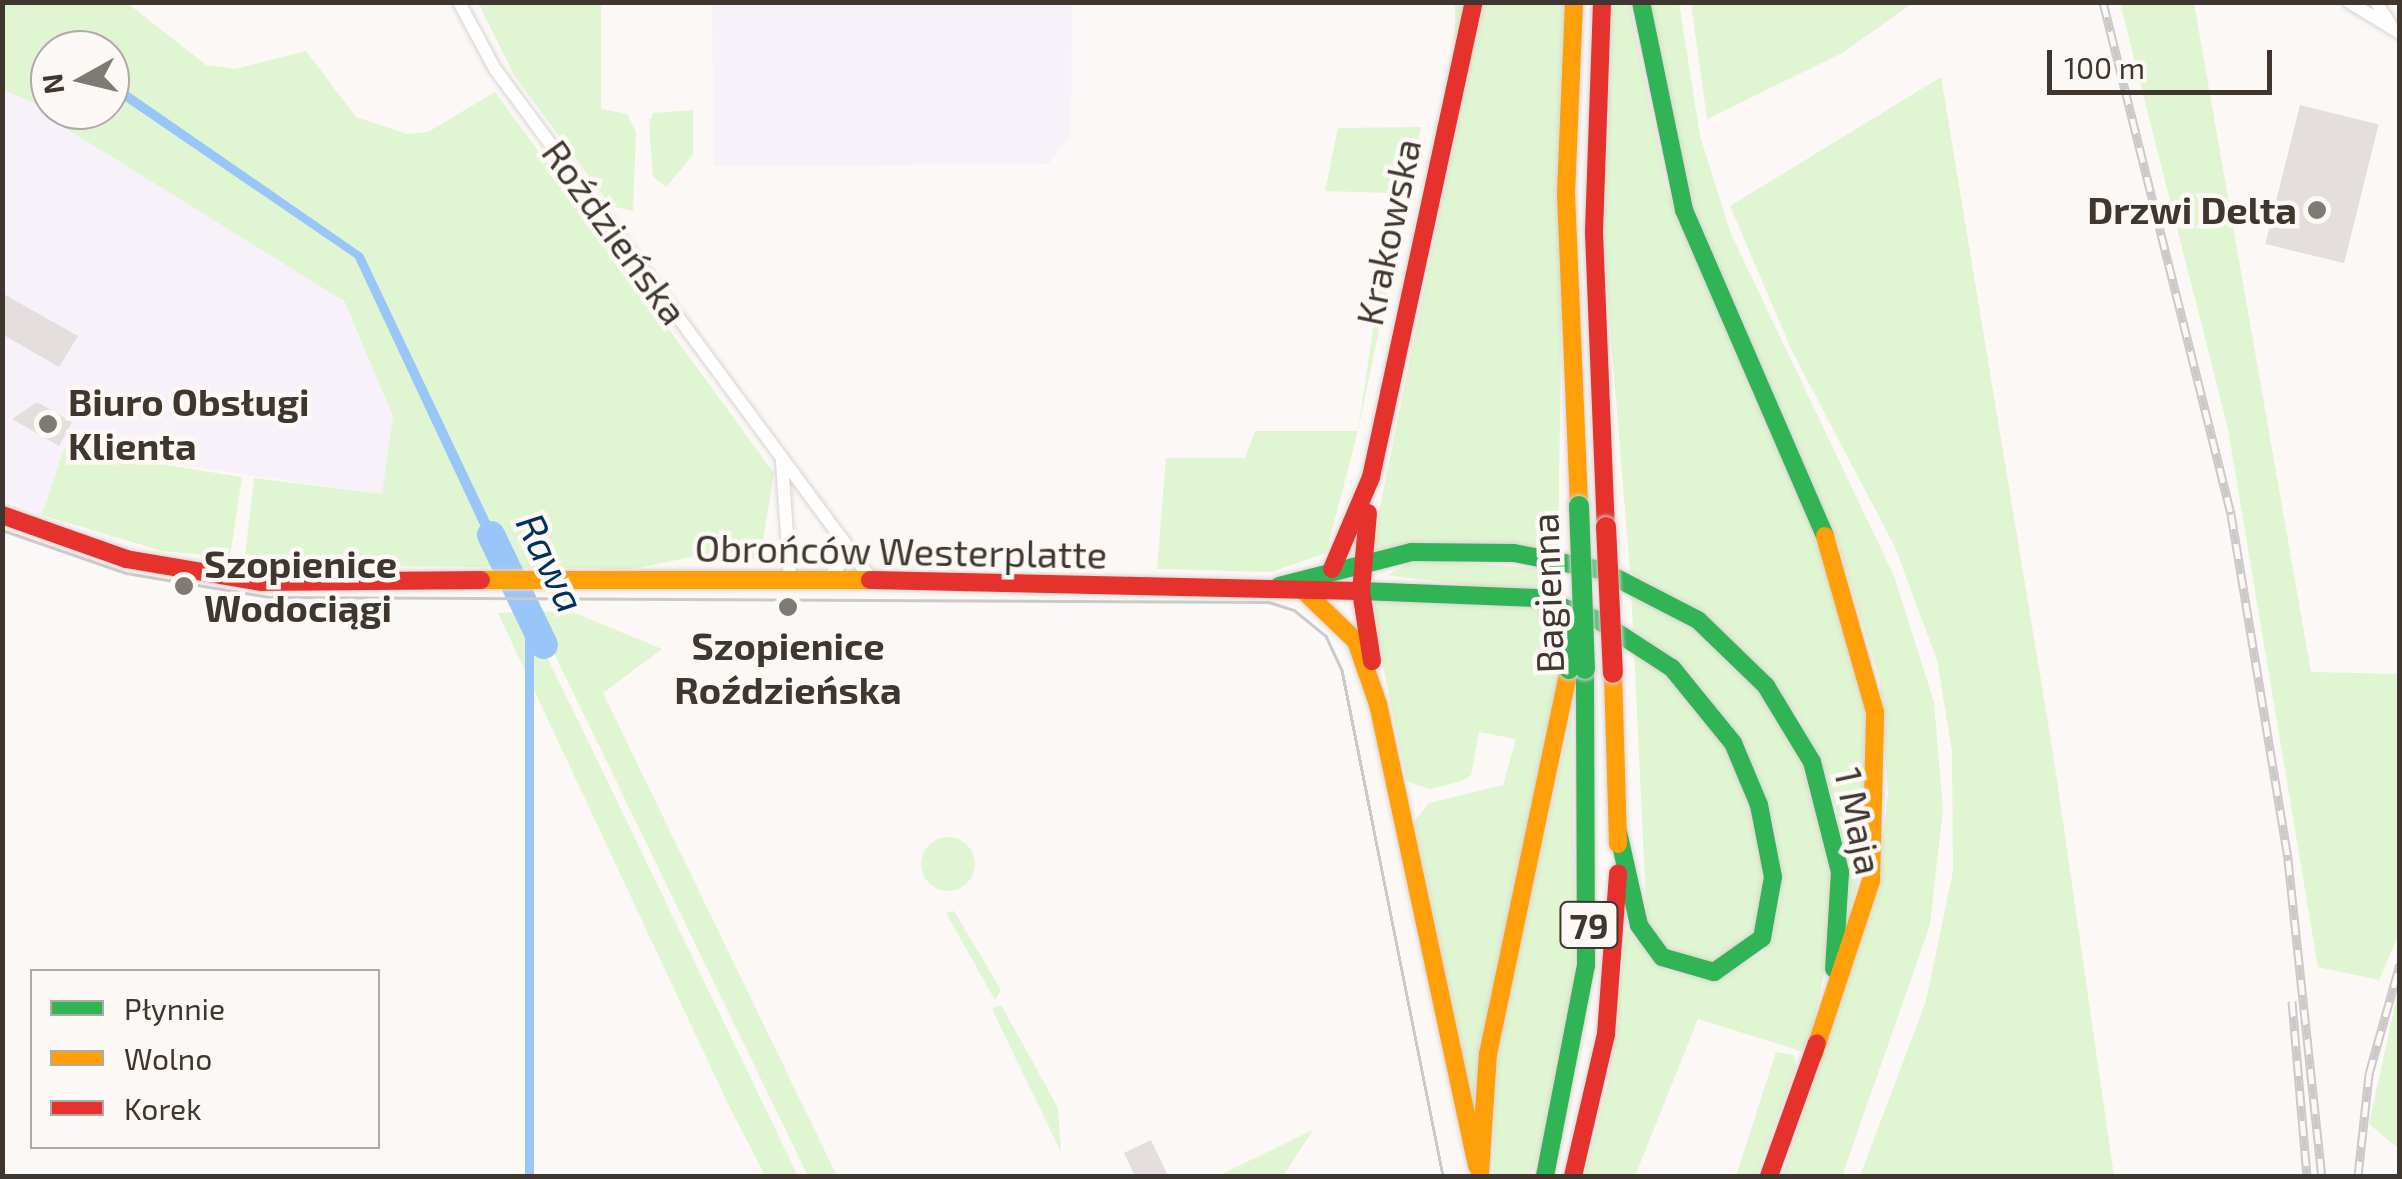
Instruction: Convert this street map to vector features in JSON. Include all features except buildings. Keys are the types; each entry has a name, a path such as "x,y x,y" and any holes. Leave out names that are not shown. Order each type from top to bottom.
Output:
{"main road":[{"name":"Krakowska","path":"1378,704 1361,591 1371,478 1474,2"},
{"name":"Bagienna","path":"1545,1176 1586,966 1577,669 1582,581 1566,194 1574,2"},
{"name":"Bagienna","path":"1573,1176 1610,1002 1618,832 1594,234 1602,2"},
{"path":"1641,2 1684,210 1832,553 1875,712 1870,881 1814,1056"},
{"name":"Krakowska","path":"1332,569 1371,478"},
{"name":"Obrońców Westerplatte","path":"2,515 126,559 234,579 504,586 829,578 1537,598 1598,620 1672,668 1726,732 1759,805 1773,877 1762,938 1714,972 1662,957 1639,924 1618,832"},
{"name":"Obrońców Westerplatte","path":"1269,590 1364,560 1454,550 1601,570"},
{"name":"1 Maja","path":"1601,570 1717,635 1766,686 1808,753 1830,816 1841,888 1840,942 1814,1056 1769,1176"},
{"path":"1305,592 1356,642 1378,704 1480,1175"},
{"path":"1480,1175 1488,1054 1577,669"}],"street":[{"name":"Roździeńska","path":"459,2 495,69 872,582"},
{"path":"2349,2 2396,30"},
{"path":"2376,2 2396,30"},
{"name":"Roździeńska","path":"780,456 791,497 790,578"},
{"path":"829,578 842,562 841,538"}],"shaded area":[{"path":"712,3 1072,3 1071,135 1048,164 714,166"},
{"path":"2,90 30,102 30,130 81,130 343,301 393,416 383,494 64,449 42,515 3,498"}],"green space":[{"path":"126,2 206,65 235,69 306,51 356,117 407,134 428,132 495,92 774,473 760,559 691,557 633,569 244,564 254,478 382,494 393,416 344,301 69,130 130,130 130,30 30,30 30,102 3,90 3,3"},
{"path":"1691,2 1913,3 1842,53 1707,119"},
{"path":"478,3 601,3 601,109 627,114 636,132 633,211 611,206 514,75"},
{"path":"1455,3 1464,3 1464,565 1455,565"},
{"path":"1482,3 1566,3 1558,550 1426,542 1371,551"},
{"path":"1611,3 1629,3 1667,188 1823,557 1866,710 1863,861 1849,917 1836,806 1798,716 1716,623 1630,572 1603,239"},
{"path":"1649,3 1679,3 1700,136 1731,234 1894,576 1934,702 1943,809 1930,925 1842,1176 1782,1176 1877,893 1888,793 1879,677 1838,545 1693,206"},
{"path":"2120,3 2194,3 2311,672 2399,674 2399,934 2379,980 2318,967 2228,429"},
{"path":"1941,77 2053,753 2114,1176 1860,1176 1926,1001 1953,871 1952,751 1937,660 1895,547 1792,351 1730,206"},
{"path":"693,110 693,155 666,187 653,176 649,124 653,113"},
{"path":"1421,127 1358,431 1393,193 1325,191 1338,128"},
{"path":"1255,431 1358,431 1326,553 1271,572 1157,569 1166,458 1245,458"},
{"path":"64,449 242,477 230,557 162,551 42,515"},
{"path":"1415,560 1558,570 1560,597 1387,575"},
{"path":"1631,592 1704,635 1761,693 1800,756 1831,873 1827,960 1807,1053 1698,1019 1635,1176 1584,1176 1608,1082 1626,929 1666,970 1714,981 1763,953 1781,900 1775,828 1744,745 1688,671 1633,630"},
{"path":"1369,600 1519,601 1560,613 1563,658 1473,1106 1414,822 1429,803 1503,785 1516,739 1479,732 1471,776 1429,789 1407,781"},
{"path":"570,611 662,649 603,693 837,1176 808,1176 534,612"},
{"path":"525,612 798,1176 765,1176 728,1104 498,613"},
{"path":"1634,648 1676,681 1719,735 1755,815 1765,878 1759,930 1716,965 1671,955 1647,925"},
{"path":"1572,712 1575,974 1540,1155 1530,1176 1493,1176 1495,1060"},
{"path":"948,837 967,845 975,864 967,883 948,891 929,883 921,864 929,845"},
{"path":"954,911 1001,990 995,1000 946,913"},
{"path":"2399,987 2399,1149 2369,1124"},
{"path":"1001,1005 1058,1108 1061,1152 992,1009"},
{"path":"1776,1052 1794,1055 1796,1067 1756,1176 1736,1176"},
{"path":"1313,1130 1283,1176 1218,1176"}],"water":[{"path":"130,93 363,254 513,570 501,570 355,258 130,104"},
{"path":"525,612 534,612 534,1176 525,1176"}],"waterway":[{"name":"Rawa","path":"491,535 544,645"}],"tram line":[{"path":"2,530 126,573 269,597 1269,602 1294,610 1326,636 1342,670 1443,1176"}],"railway":[{"path":"2103,2 2231,514 2288,860 2322,1176"},
{"path":"2358,1176 2369,1074 2400,964"},
{"path":"2292,1001 2307,1176"}],"traffic: fast":[{"path":"1641,2 1684,210 1825,536"},
{"path":"1579,506 1585,669"},
{"path":"1279,586 1411,552 1514,553 1601,570 1698,620 1766,686 1812,762 1840,872 1834,969"},
{"path":"1361,591 1537,598 1598,620 1672,668 1733,743 1759,805 1773,877 1762,938 1714,972 1662,957 1639,925 1618,832"},
{"path":"1569,669 1574,632"},
{"path":"1545,1176 1586,966 1585,669"}],"traffic: slow":[{"path":"1574,2 1566,194 1579,506"},
{"path":"1813,1056 1871,881 1875,712 1825,536"},
{"path":"481,580 870,580"},
{"path":"1305,592 1356,641 1378,704 1477,1165"},
{"path":"1480,1173 1488,1054 1569,669"},
{"path":"1613,673 1618,844"}],"traffic: jam":[{"path":"1332,569 1371,477 1474,2"},
{"path":"1602,2 1594,233 1606,527"},
{"path":"1368,513 1361,591 1372,661"},
{"path":"2,515 126,559 262,582 481,580"},
{"path":"1606,527 1613,673"},
{"path":"870,580 1361,591"},
{"path":"1573,1176 1606,1034 1618,873"},
{"path":"1769,1176 1817,1043"}],"place":[{"name":"Drzwi Delta","path":"2317,210"},
{"name":"Biuro Obsługi Klienta","path":"48,424"},
{"name":"Szopienice Wodociągi","path":"184,586"},
{"name":"Szopienice Roździeńska","path":"788,607"}]}
